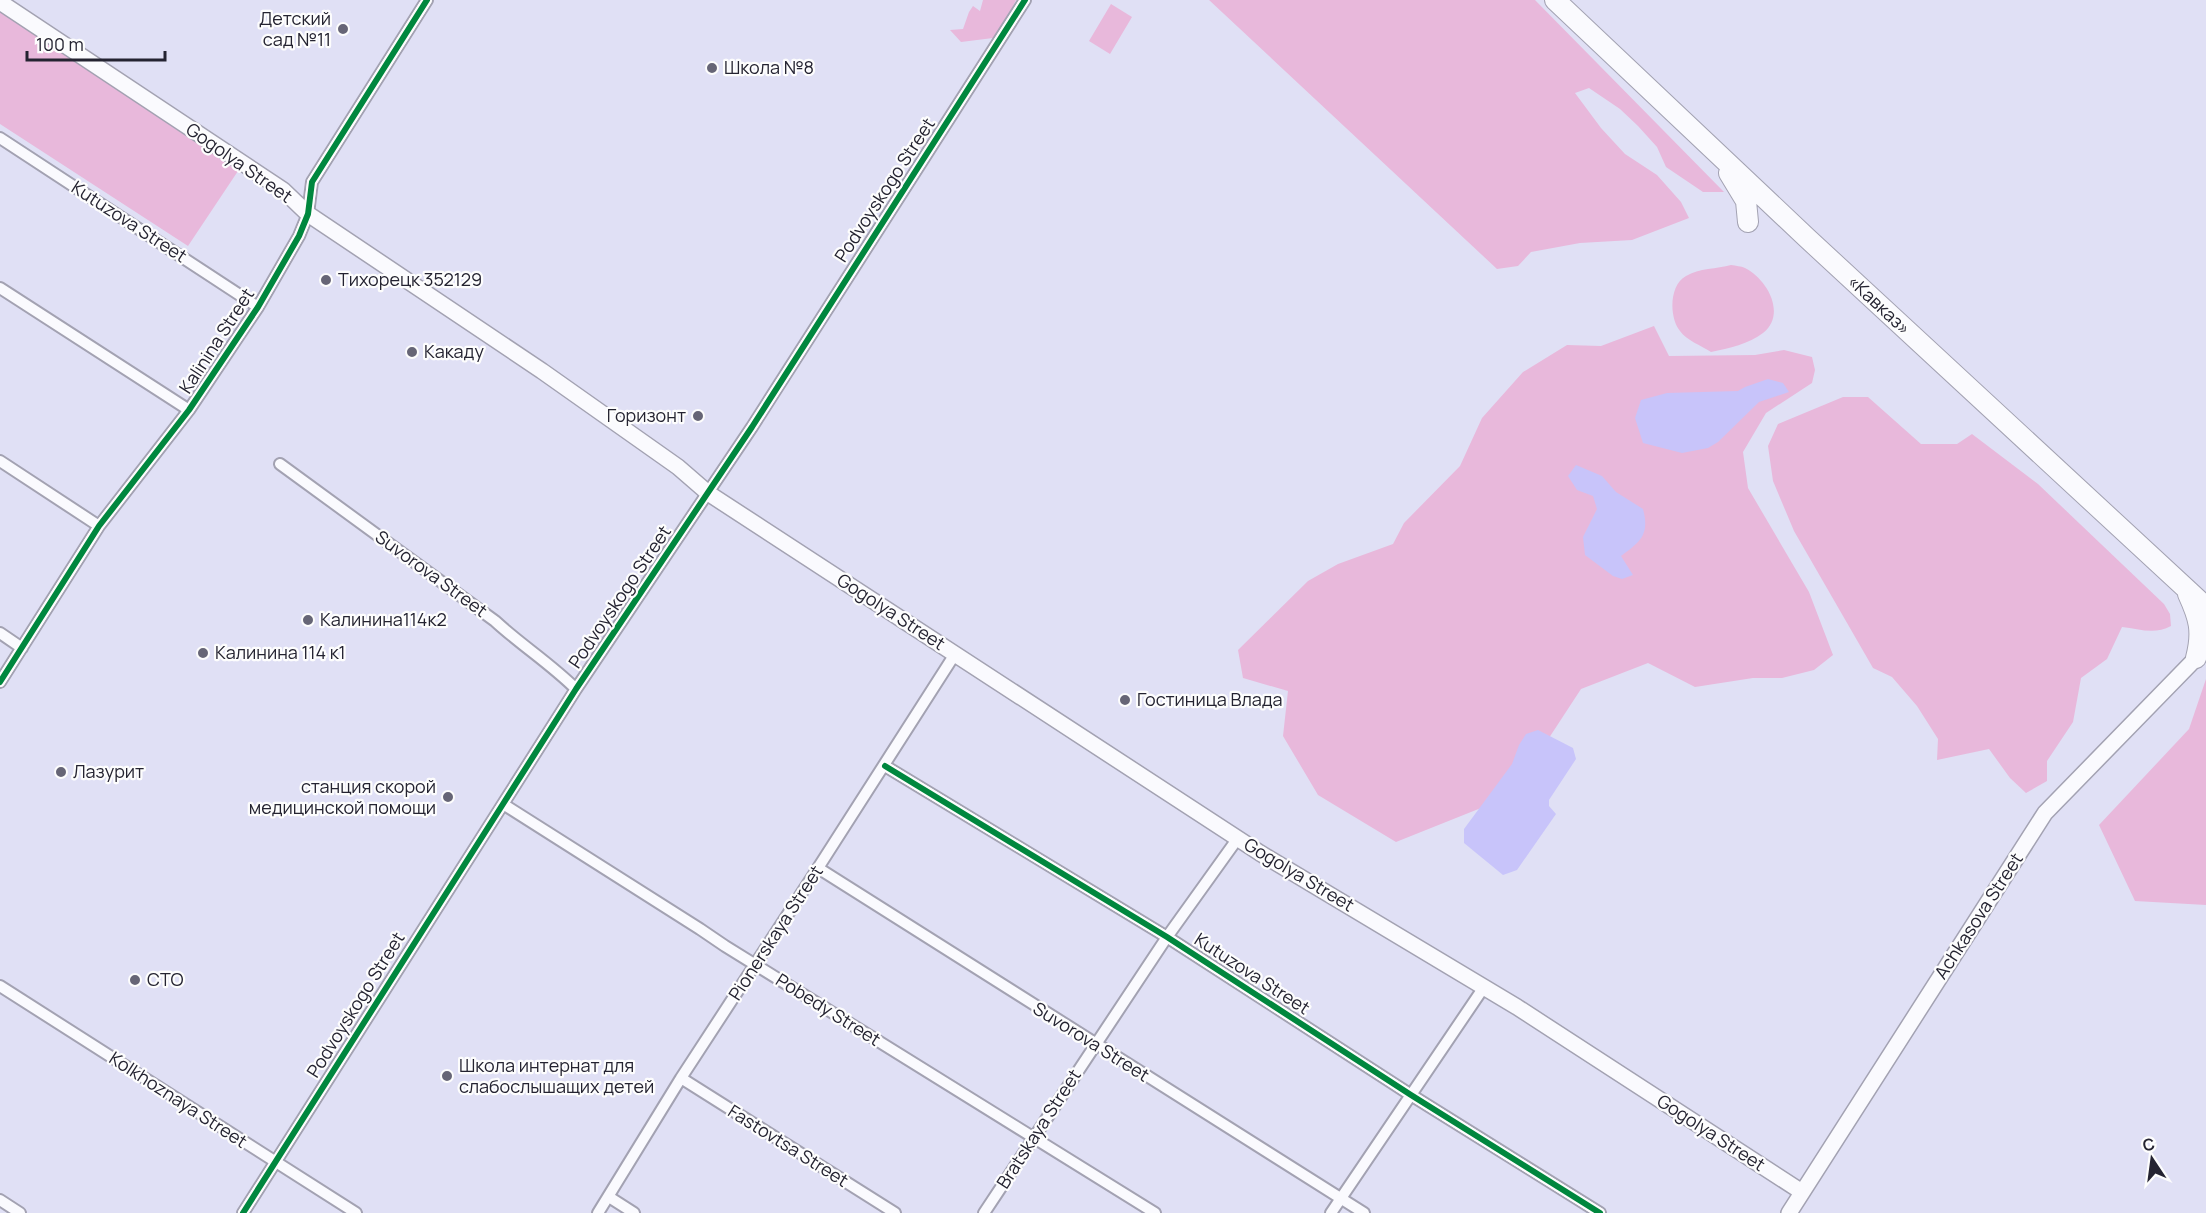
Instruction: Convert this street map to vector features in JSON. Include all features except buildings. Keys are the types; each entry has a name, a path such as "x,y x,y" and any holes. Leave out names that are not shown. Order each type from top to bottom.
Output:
{"highway":[{"name":"«Кавказ»","path":"1555,0 2205,607"},
{"path":"1716,152 1746,201 1748,222"},
{"path":"2186,589 2200,623 2200,644 2204,652"}],"main road":[{"name":"Gogolya Street","path":"0,2 283,190 308,214 542,371 678,467 708,493 1238,838 1484,987 1802,1192"},
{"name":"Achkasova Street","path":"1789,1213 2045,813 2204,652"}],"street":[{"name":"Kalinina Street","path":"0,682 99,526 189,410 258,307 299,236 308,214 312,182 427,0"},
{"name":"Podvoyskogo Street","path":"243,1213 576,689 708,493 1025,0"},
{"name":"Kutuzova Street","path":"0,138 258,307"},
{"path":"0,288 189,410"},
{"path":"0,461 99,526"},
{"name":"Suvorova Street","path":"280,464 495,621 576,689"},
{"path":"0,633 22,648"},
{"name":"Pionerskaya Street","path":"598,1213 681,1078 956,654"},
{"name":"Kutuzova Street","path":"885,766 1167,937 1411,1095 1600,1213"},
{"name":"Pobedy Street","path":"502,804 1155,1213"},
{"name":"Bratskaya Street","path":"984,1213 1167,937 1238,838"},
{"name":"Suvorova Street","path":"818,868 1364,1213"},
{"name":"Kolkhoznaya Street","path":"0,986 356,1213"},
{"path":"1331,1213 1484,987"},
{"name":"Fastovtsa Street","path":"681,1078 895,1213"},
{"path":"609,1197 634,1213"},
{"path":"0,1200 20,1213"}],"shaded area":[{"path":"983,0 1016,0 1004,24 993,38 961,42 950,30 963,29 973,6 980,11"},
{"path":"1209,0 1535,0 1724,192 1703,192 1666,167 1657,147 1638,126 1620,109 1589,88 1575,93 1601,128 1625,154 1657,175 1681,202 1689,218 1632,240 1580,243 1531,252 1518,266 1497,269"},
{"path":"1111,4 1132,17 1110,54 1089,41"},
{"path":"0,10 238,171 188,246 0,124"},
{"path":"1731,265 1740,266 1753,273 1767,288 1774,307 1773,316 1770,325 1763,333 1752,340 1711,352 1690,340 1680,331 1674,318 1672,302 1676,287 1686,276 1702,270"},
{"path":"1654,326 1669,356 1755,355 1784,350 1812,357 1815,370 1812,383 1766,413 1743,452 1748,488 1809,592 1833,655 1814,670 1782,678 1753,678 1695,687 1648,663 1581,689 1511,796 1396,842 1318,795 1283,736 1288,691 1243,678 1238,650 1308,581 1338,564 1393,544 1404,523 1460,466 1482,418 1523,372 1567,345 1601,346"},
{"path":"1768,379 1783,383 1789,392 1759,402 1718,442 1708,448 1682,453 1643,443 1635,418 1641,400 1667,393 1738,391"},
{"path":"1843,397 1868,397 1921,444 1957,444 1972,434 2038,484 2164,604 2170,614 2171,626 2165,629 2147,631 2122,627 2107,659 2081,678 2073,722 2047,761 2047,781 2026,793 2010,778 1989,749 1937,760 1938,739 1917,706 1892,677 1873,668 1794,531 1773,481 1768,446 1778,424"},
{"path":"1576,465 1602,476 1616,492 1643,509 1645,525 1642,537 1621,556 1633,575 1622,579 1613,576 1585,555 1583,537 1597,509 1593,496 1577,490 1568,476"},
{"path":"2206,679 2206,905 2135,901 2099,825 2189,729"},
{"path":"1538,730 1573,748 1576,759 1549,800 1549,806 1556,814 1517,870 1503,875 1464,843 1464,829 1512,764 1526,734"}],"cycle path":[{"path":"0,682 99,526 189,410 258,307 299,236 308,214 312,182 427,0"},
{"path":"243,1213 576,689 752,427 1025,0"},
{"path":"885,766 1167,937 1411,1095 1600,1213"}],"place":[{"name":"Детский сад №11","path":"343,29"},
{"name":"Школа №8","path":"712,68"},
{"name":"Тихорецк 352129","path":"326,280"},
{"name":"Какаду","path":"412,352"},
{"name":"Горизонт","path":"698,416"},
{"name":"Калинина114к2","path":"308,620"},
{"name":"Калинина 114 к1","path":"203,653"},
{"name":"Гостиница Влада","path":"1125,700"},
{"name":"Лазурит","path":"61,772"},
{"name":"станция скорой медицинской помощи","path":"448,797"},
{"name":"СТО","path":"135,980"},
{"name":"Школа интернат для слабослышащих детей","path":"447,1076"}]}
